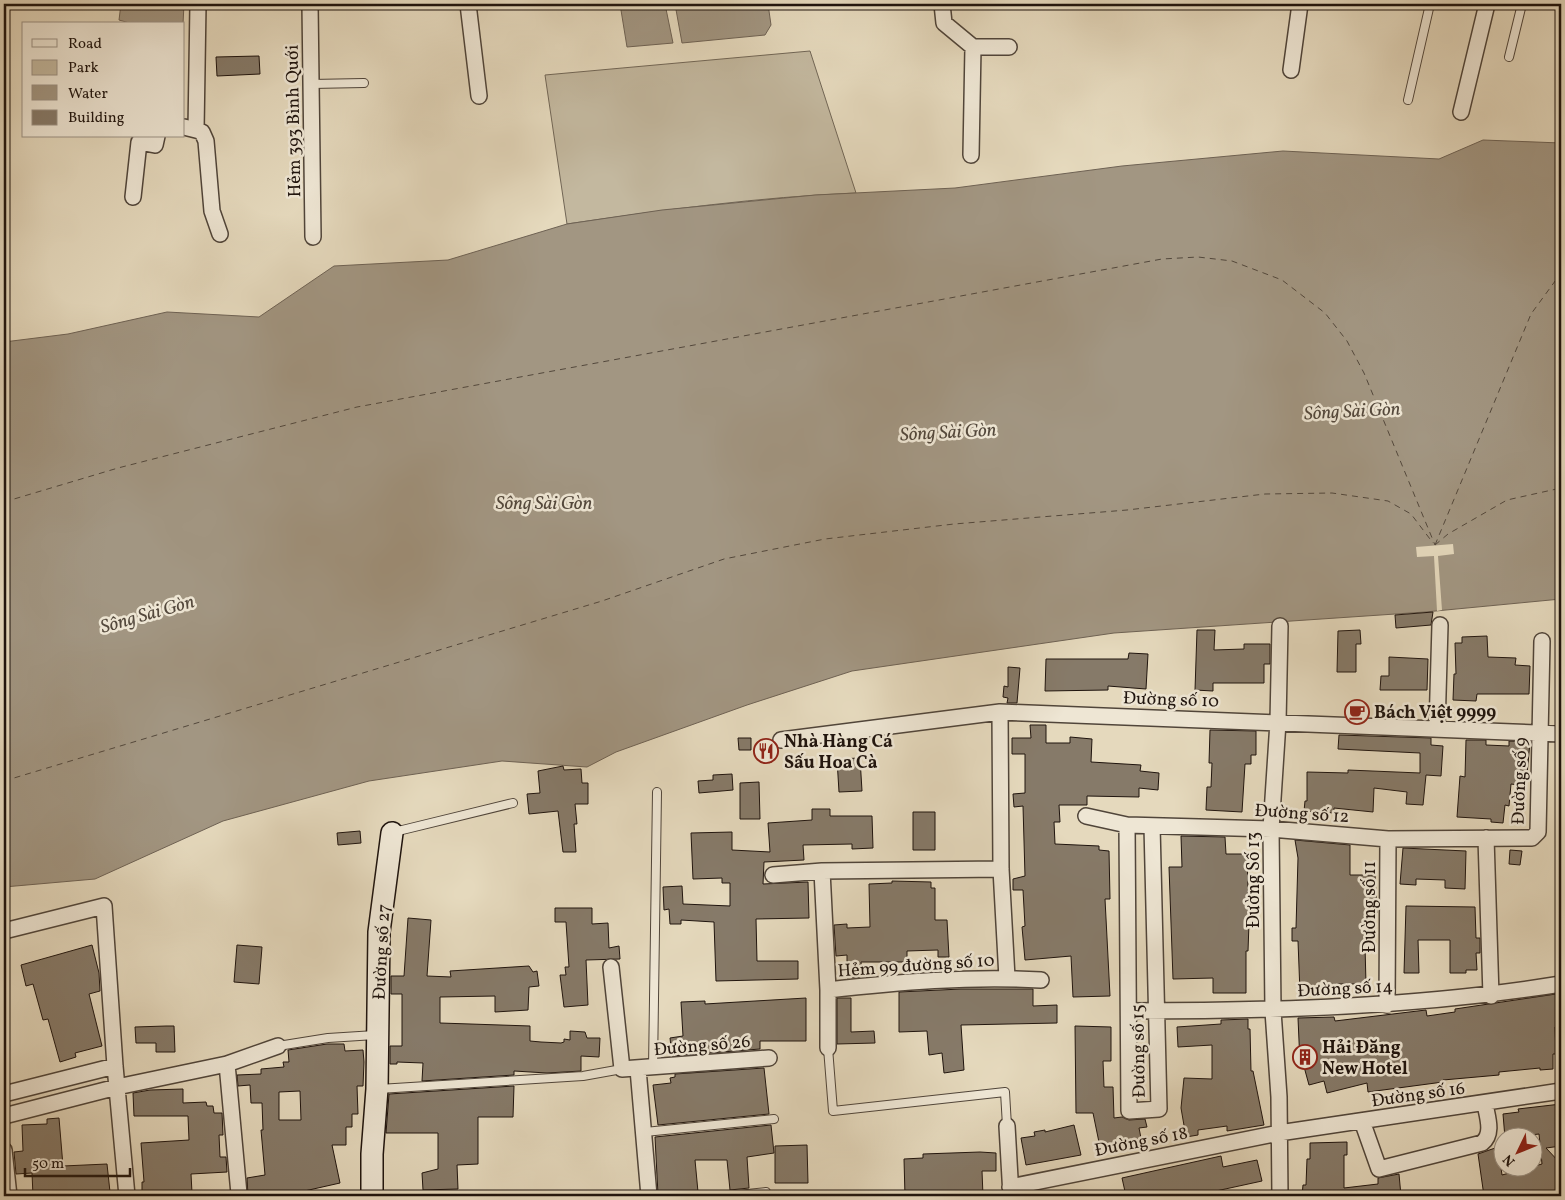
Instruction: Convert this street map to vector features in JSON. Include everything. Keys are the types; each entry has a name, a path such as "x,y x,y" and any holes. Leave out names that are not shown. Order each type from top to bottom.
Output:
{"street":[{"path":"198,4 190,128 202,132 206,141 212,211 220,234"},
{"name":"Hẻm 393 Bình Quới","path":"310,4 313,237"},
{"path":"468,4 479,96"},
{"path":"942,4 944,23 972,47 1009,47"},
{"path":"1291,70 1300,4"},
{"path":"1461,112 1487,4"},
{"path":"971,156 972,47"},
{"path":"133,197 139,142 155,145 157,138"},
{"path":"1437,728 1440,625"},
{"name":"Đường Số 13","path":"1280,626 1278,722 1270,829 1273,1011 1279,1097 1280,1196"},
{"name":"Đường số 9","path":"1490,996 1486,838 1532,838 1538,832 1542,641"},
{"name":"Đường số 10","path":"780,740 1000,712 1561,734"},
{"name":"Hẻm 99 đường số 10","path":"1000,712 1001,869 1007,978"},
{"name":"Đường số 12","path":"1086,816 1127,825 1270,829 1388,839 1486,838"},
{"name":"Đường số 15","path":"1127,825 1129,1111 1159,1109 1152,826"},
{"name":"Đường số 27","path":"372,1196 372,1154 377,1089 379,932 392,833"},
{"name":"Đường số 11","path":"1387,1006 1388,839"},
{"path":"773,875 822,871 1001,869"},
{"name":"Hẻm 99 đường số 10","path":"822,871 828,990 828,1048"},
{"path":"4,932 104,906 115,1066 127,1196"},
{"path":"1128,923 1154,925"},
{"path":"611,967 622,1069"},
{"name":"Hẻm 99 đường số 10","path":"828,990 896,983 1007,978 1040,980"},
{"name":"Đường số 14","path":"1129,1011 1273,1011 1387,1006 1490,996 1561,984"},
{"path":"4,1116 118,1087 227,1064 278,1046"},
{"name":"Đường số 26","path":"622,1069 769,1058"},
{"path":"227,1064 239,1194"},
{"path":"4,1094 115,1066"},
{"name":"Đường số 26","path":"646,1068 645,1132 649,1196"},
{"name":"Đường số 16","path":"1279,1133 1485,1104 1561,1091"},
{"path":"1362,1121 1379,1169 1482,1143 1486,1140 1489,1132 1485,1104"},
{"path":"1007,1126 1011,1192"},
{"name":"Đường số 18","path":"1011,1192 1279,1133"},
{"path":"4,1150 9,1196"}],"lane":[{"path":"1408,100 1430,4"},
{"path":"1509,57 1522,4"},
{"path":"311,84 364,83"},
{"path":"646,1068 657,792"},
{"name":"Đường số 27","path":"392,833 513,803"},
{"path":"278,1046 328,1038 377,1035"},
{"path":"828,1048 833,1111 1005,1092 1007,1126"},
{"path":"377,1089 583,1076 622,1069"},
{"path":"645,1132 774,1118"},
{"path":"728,1196 766,1192"}],"green space":[{"path":"810,51 856,193 747,201 567,224 545,75"}],"water":[{"path":"121,4 184,4 183,22 126,22 119,20"},
{"path":"620,4 665,4 673,43 627,47"},
{"path":"675,4 768,4 771,25 765,35 682,43"},
{"name":"Sông Sài Gòn","path":"1483,140 1561,143 1561,599 1425,612 1114,633 852,671 747,705 616,752 587,767 502,761 369,781 223,821 95,879 4,887 4,342 68,334 167,312 259,317 334,266 448,260 567,224 662,210 815,195 955,188 1122,166 1283,151 1439,159"}],"pier":[{"path":"1453,544 1454,554 1438,556 1442,610 1437,611 1434,556 1417,557 1416,547"}],"building":[{"path":"259,56 260,74 217,76 216,57"},
{"path":"1433,612 1431,625 1396,628 1395,615"},
{"path":"1197,630 1215,630 1214,650 1244,649 1244,644 1270,644 1270,664 1264,664 1264,683 1213,683 1213,691 1195,690"},
{"path":"1360,630 1361,644 1356,644 1356,672 1337,672 1338,631"},
{"path":"1487,636 1488,657 1516,658 1515,665 1530,666 1529,694 1477,694 1476,701 1453,700 1454,674 1456,674 1455,643 1462,643 1462,637"},
{"path":"1129,653 1148,654 1146,689 1108,686 1108,690 1045,691 1046,659 1128,659"},
{"path":"1389,657 1428,659 1427,690 1380,690 1381,676 1389,676"},
{"path":"1008,667 1020,668 1017,703 1007,703 1008,698 1003,697 1004,686 1008,687"},
{"path":"1030,725 1046,725 1046,743 1070,743 1070,737 1092,739 1091,762 1141,765 1140,771 1159,773 1158,790 1139,788 1139,797 1087,796 1087,805 1059,805 1060,822 1054,822 1055,844 1099,846 1099,850 1109,851 1110,899 1105,899 1110,996 1073,997 1071,956 1025,960 1022,927 1025,926 1023,890 1013,890 1013,879 1025,876 1023,806 1014,807 1013,794 1025,793 1025,754 1012,754 1012,738 1031,738"},
{"path":"1210,730 1256,731 1256,755 1251,755 1251,764 1245,764 1242,812 1206,810 1207,787 1211,787 1212,763 1209,763"},
{"path":"1339,735 1431,738 1431,745 1443,746 1441,776 1426,775 1423,805 1406,804 1407,792 1374,788 1373,812 1334,808 1334,813 1304,811 1305,801 1307,801 1307,772 1348,773 1348,770 1420,773 1420,753 1338,749"},
{"path":"738,738 751,738 751,750 739,750"},
{"path":"1466,740 1486,740 1486,745 1509,746 1509,741 1530,742 1526,786 1511,784 1509,806 1505,805 1503,823 1491,822 1491,819 1457,817 1460,776 1465,777"},
{"path":"860,758 862,791 839,792 837,759"},
{"path":"563,766 564,770 581,769 582,783 588,783 588,804 575,804 577,824 574,824 576,852 563,852 558,811 529,814 527,794 540,793 538,771"},
{"path":"732,774 733,790 699,793 698,781 713,780 713,775"},
{"path":"759,782 760,819 740,819 740,783"},
{"path":"812,809 830,809 830,816 872,816 873,848 852,849 852,844 803,845 804,860 764,862 763,884 808,882 809,918 756,919 757,961 798,961 798,979 716,981 714,922 681,920 681,924 670,924 669,909 664,910 663,887 682,886 683,904 730,906 730,883 722,883 722,878 693,879 691,833 732,832 732,850 770,852 768,823 812,820"},
{"path":"913,812 935,812 935,850 913,850"},
{"path":"360,831 361,843 338,845 337,833"},
{"path":"1181,836 1225,837 1226,854 1247,854 1249,923 1248,951 1246,951 1246,993 1213,993 1213,978 1173,979 1169,867 1182,867"},
{"path":"1295,840 1350,845 1350,875 1375,875 1377,913 1371,913 1370,946 1365,946 1366,984 1337,984 1337,992 1300,993 1298,941 1292,941 1292,928 1296,928 1298,858"},
{"path":"1403,848 1466,851 1465,889 1445,888 1445,880 1416,879 1416,885 1400,884"},
{"path":"1510,850 1522,851 1520,865 1509,864"},
{"path":"892,881 931,882 931,888 935,888 935,920 947,920 949,957 938,957 938,950 907,951 907,962 861,962 862,977 847,978 847,955 836,956 834,925 847,924 847,928 870,927 869,884 892,883"},
{"path":"1406,906 1475,907 1476,938 1480,938 1480,953 1476,953 1477,970 1466,970 1466,973 1450,973 1450,940 1418,940 1419,973 1404,973"},
{"path":"555,908 592,908 592,924 608,923 609,948 619,946 620,959 586,960 588,1005 564,1007 560,975 566,975 565,967 569,967 566,922 555,922"},
{"path":"408,918 431,920 427,976 451,977 450,971 529,966 533,972 537,971 539,986 529,987 528,1010 495,1012 495,996 440,997 440,1023 530,1026 530,1041 541,1042 561,1043 564,1042 564,1039 570,1040 570,1031 585,1032 587,1038 600,1038 599,1057 581,1056 581,1071 547,1073 514,1071 514,1075 422,1081 423,1063 397,1062 397,1064 390,1064 390,1046 402,1046 402,994 391,994 391,976 404,976"},
{"path":"92,945 99,973 100,991 89,994 102,1046 75,1053 76,1057 60,1062 48,1019 43,1020 33,984 26,986 21,965"},
{"path":"237,945 262,947 259,984 234,982"},
{"path":"961,989 1033,989 1033,1006 1057,1005 1057,1023 961,1025 964,1070 944,1073 942,1053 929,1055 927,1031 899,1032 899,992"},
{"path":"1556,994 1561,1026 1555,1027 1556,1054 1553,1054 1553,1069 1540,1070 1540,1068 1499,1072 1499,1075 1443,1080 1443,1082 1368,1092 1367,1083 1327,1093 1324,1081 1309,1085 1303,1063 1300,1063 1298,1018 1334,1017 1335,1021 1426,1010 1427,1016 1455,1012 1455,1009"},
{"path":"806,998 806,1041 760,1041 760,1049 672,1056 670,1038 683,1036 681,1002 705,1001 705,1004"},
{"path":"837,998 851,998 851,1032 874,1031 875,1043 837,1044"},
{"path":"1248,1019 1251,1071 1253,1071 1264,1125 1227,1131 1227,1126 1198,1130 1198,1135 1186,1137 1181,1108 1184,1078 1212,1079 1212,1045 1178,1047 1177,1027 1221,1024 1221,1020"},
{"path":"174,1026 175,1052 156,1052 156,1043 136,1043 135,1027"},
{"path":"1075,1026 1111,1027 1111,1061 1103,1061 1104,1087 1113,1087 1114,1118 1122,1117 1129,1120 1145,1119 1147,1127 1139,1128 1141,1138 1114,1143 1115,1149 1101,1152 1093,1113 1076,1113"},
{"path":"327,1044 344,1044 345,1051 363,1050 363,1086 357,1086 358,1114 352,1114 352,1127 346,1127 346,1145 332,1145 340,1183 296,1193 296,1196 248,1196 247,1178 265,1175 261,1130 263,1130 262,1103 251,1103 250,1085 238,1086 237,1075 261,1074 261,1069 284,1067 283,1062 289,1062 288,1050","holes":["300,1091 301,1120 279,1120 279,1092"]},
{"path":"764,1068 769,1114 658,1125 653,1085 671,1083 670,1078 675,1077 675,1074"},
{"path":"514,1086 513,1117 478,1117 478,1164 457,1165 458,1189 423,1190 422,1173 438,1169 438,1133 386,1133 389,1094"},
{"path":"183,1089 183,1103 206,1102 207,1106 213,1106 214,1113 222,1113 223,1135 219,1135 220,1157 226,1157 227,1172 191,1174 192,1193 142,1196 142,1182 144,1182 141,1143 189,1140 188,1116 134,1116 133,1093 150,1090"},
{"path":"1561,1104 1561,1146 1546,1148 1561,1164 1561,1191 1555,1194 1556,1196 1484,1196 1478,1154 1492,1149 1492,1178 1542,1178 1542,1128 1504,1128 1503,1114 1519,1112 1518,1109"},
{"path":"59,1118 63,1166 107,1164 110,1192 33,1196 32,1173 16,1174 14,1152 23,1151 22,1125 47,1124 47,1119"},
{"path":"771,1125 774,1153 747,1157 749,1188 730,1190 727,1160 695,1160 698,1192 658,1195 655,1137"},
{"path":"1074,1125 1081,1155 1026,1165 1021,1138 1035,1136 1034,1132 1045,1130 1045,1132"},
{"path":"1347,1142 1347,1155 1344,1155 1344,1188 1378,1184 1378,1178 1399,1174 1401,1196 1302,1196 1303,1185 1306,1185 1307,1159 1310,1159 1310,1143"},
{"path":"807,1145 808,1183 775,1183 775,1146"},
{"path":"996,1153 996,1171 982,1171 983,1196 905,1196 904,1159 923,1158 923,1154"},
{"path":"1221,1156 1223,1167 1257,1160 1262,1181 1193,1196 1126,1196 1122,1178"}],"ferry route":[{"path":"4,502 118,468 357,407 1162,259 1198,257 1232,261 1282,280 1325,313 1347,341 1364,373 1435,545"},
{"path":"1435,545 1531,314 1561,273"},
{"path":"1435,545 1448,534 1507,500 1561,488"},
{"path":"4,781 602,601 724,559 825,539 954,524 1127,510 1265,494 1332,493 1388,501 1411,514 1433,543"}],"place":[{"name":"Bách Việt 9999","path":"1357,712"},
{"name":"Nhà Hàng Cá Sấu Hoa Cà","path":"766,751"},
{"name":"Hải Đăng New Hotel","path":"1305,1057"}]}
